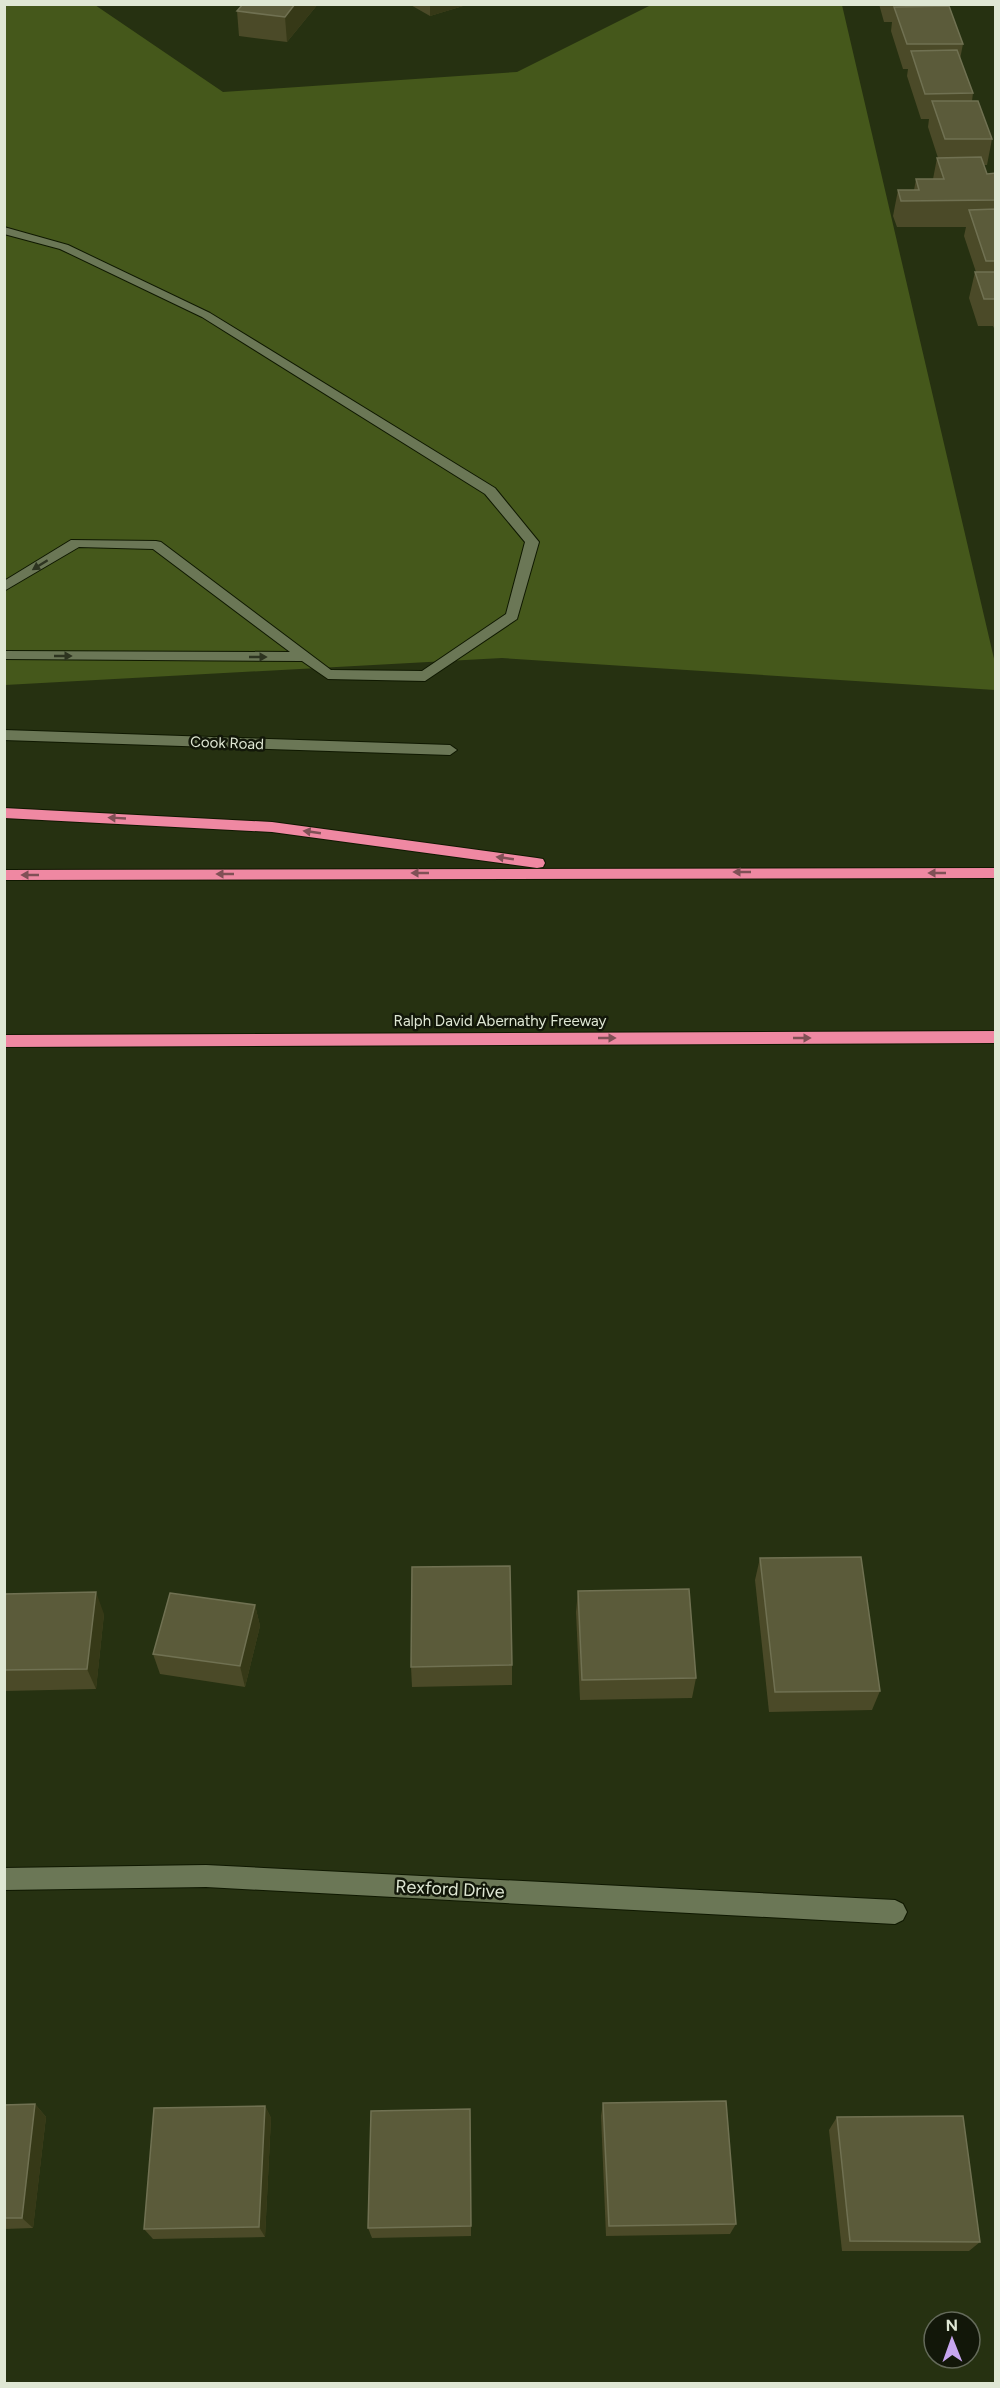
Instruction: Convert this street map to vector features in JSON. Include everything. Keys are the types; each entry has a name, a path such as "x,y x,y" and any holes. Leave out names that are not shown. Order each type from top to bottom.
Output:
{"highway":[{"path":"4,813 272,826 604,872"},
{"path":"4,875 996,873"},
{"name":"Ralph David Abernathy Freeway","path":"4,1041 996,1037"},
{"path":"4,1053 549,1039"}],"street":[{"path":"4,230 64,248 206,315 490,491 532,542 512,616 424,676 328,674 156,545 76,543 4,587"},
{"path":"4,655 305,657"},
{"name":"Cook Road","path":"4,735 450,750"},
{"name":"Rexford Drive","path":"4,1879 206,1876 895,1912"}],"green space":[{"path":"5,5 95,5 223,92 517,72 651,5 842,5 995,663 995,690 502,658 5,685"}],"building":[{"path":"243,4 295,4 285,17 237,11"},
{"path":"949,6 963,44 907,44 894,7"},
{"path":"957,50 973,93 925,94 911,51"},
{"path":"932,101 978,101 992,139 945,139"},
{"path":"981,157 987,174 996,173 996,200 901,201 898,190 919,190 916,179 944,179 937,158"},
{"path":"996,209 996,261 986,261 969,210"},
{"path":"975,272 996,272 996,299 984,299"},
{"path":"861,1557 880,1691 775,1692 760,1558"},
{"path":"510,1566 512,1665 411,1667 412,1567"},
{"path":"689,1589 696,1678 582,1680 578,1591"},
{"path":"96,1592 87,1669 4,1670 4,1594"},
{"path":"170,1593 255,1605 240,1666 153,1654"},
{"path":"726,2101 736,2224 609,2226 603,2103"},
{"path":"35,2104 22,2218 4,2218 4,2105"},
{"path":"265,2106 259,2227 144,2229 154,2108"},
{"path":"470,2109 471,2226 368,2228 371,2111"},
{"path":"963,2116 980,2242 850,2241 837,2117"}]}
